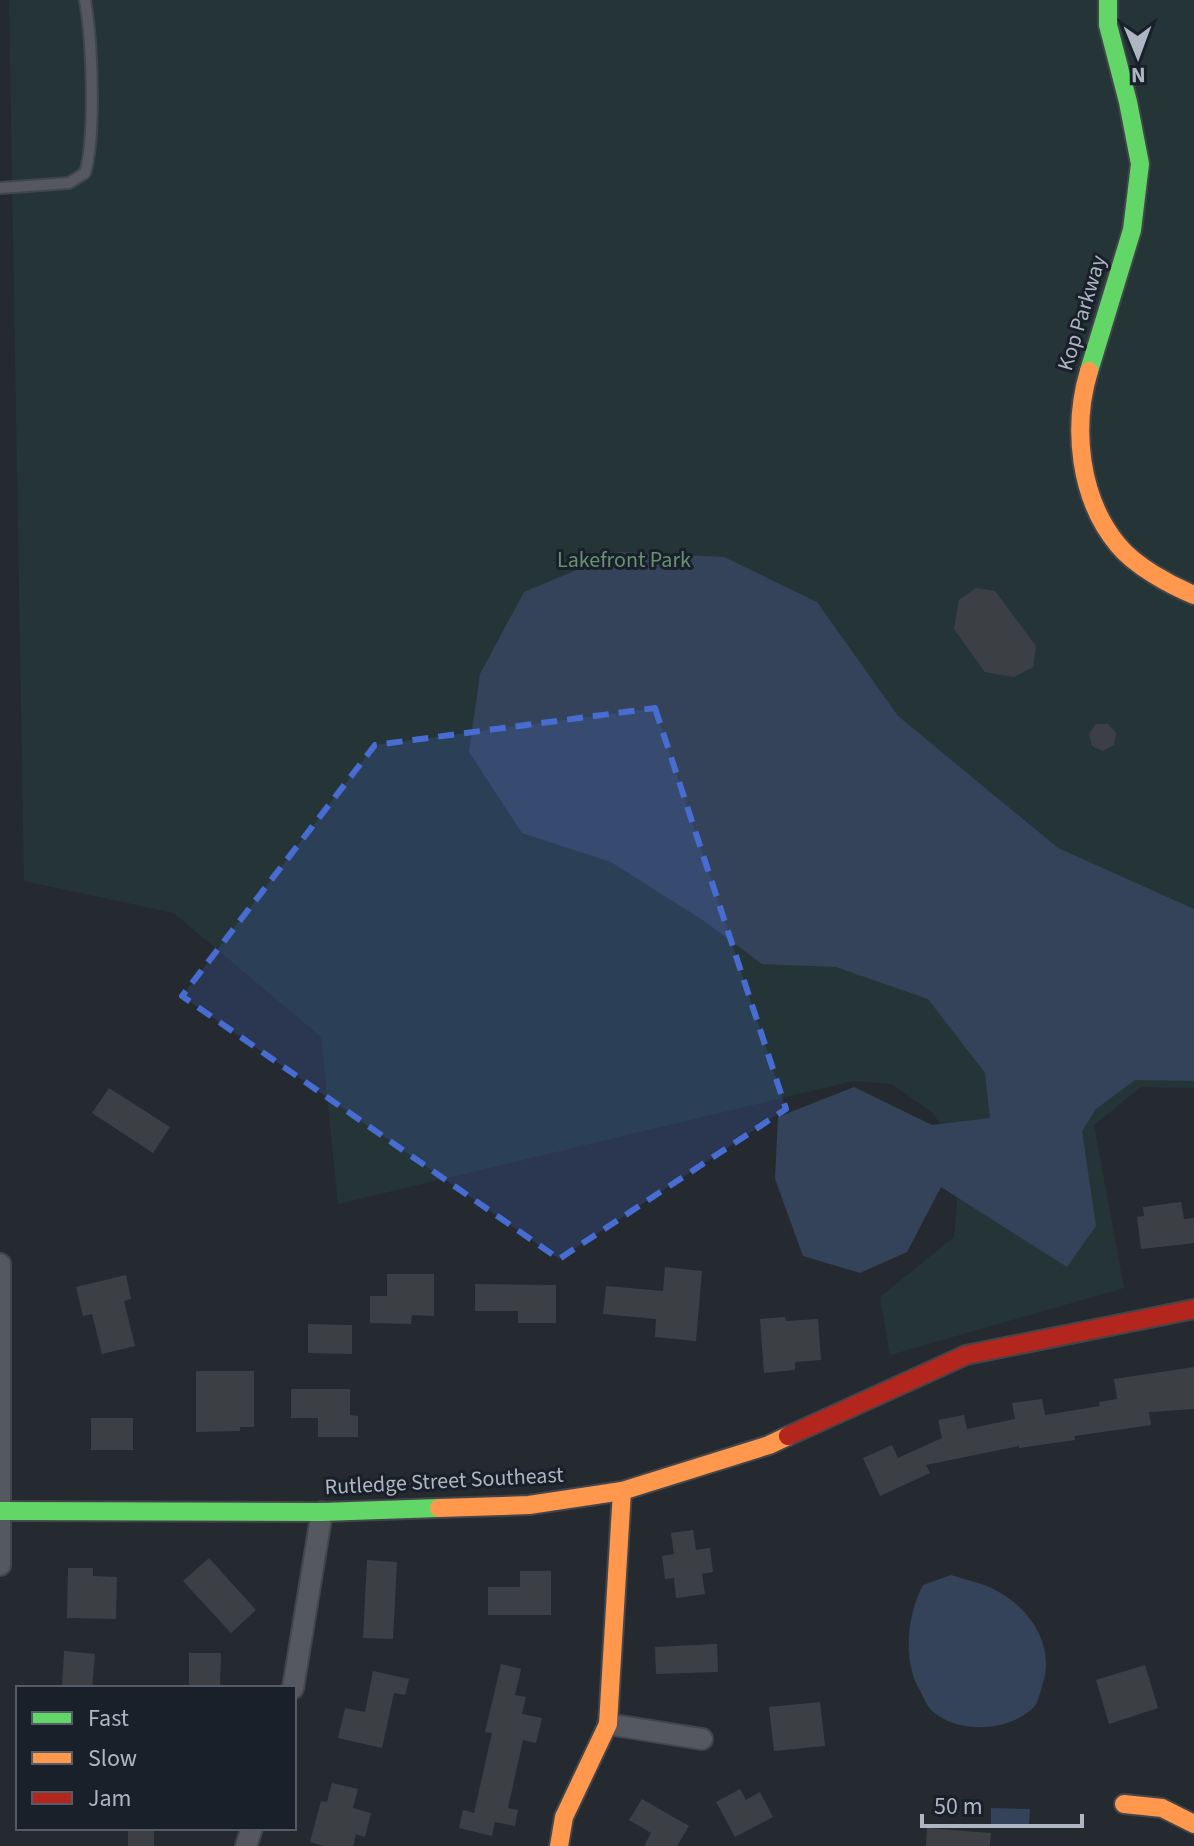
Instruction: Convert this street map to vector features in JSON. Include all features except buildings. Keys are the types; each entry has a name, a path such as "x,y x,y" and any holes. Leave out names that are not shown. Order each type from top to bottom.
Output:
{"street":[{"name":"Kop Parkway","path":"1108,0 1108,25 1140,164 1132,230 1082,394 1081,450 1088,494 1118,546 1166,584 1194,595"},
{"path":"0,1264 0,1565"},
{"name":"Rutledge Street Southeast","path":"1,1511 322,1512 529,1505 622,1491 769,1445 966,1355 1194,1309"},
{"path":"559,1846 564,1817 608,1724 622,1491"},
{"path":"293,1686 322,1512"},
{"path":"608,1724 702,1739"},
{"path":"1124,1804 1162,1808 1194,1824"}],"lane":[{"path":"0,188 69,183 85,173 90,159 89,24 85,0"}],"highlighted area":[{"path":"655,708 786,1109 559,1259 182,996 375,745"}],"green space":[{"name":"Lakefront Park","path":"9,0 1194,0 1194,1088 1141,1087 1094,1125 1124,1288 890,1355 880,1297 954,1237 957,1202 952,1142 933,1113 892,1084 853,1081 338,1204 321,1037 174,913 24,881"}],"water":[{"path":"620,552 724,557 817,602 898,716 1058,848 1194,909 1194,1081 1135,1080 1096,1109 1082,1131 1096,1226 1067,1267 941,1187 907,1252 860,1273 803,1256 775,1179 778,1117 854,1087 932,1125 990,1118 985,1073 928,999 836,967 762,964 704,921 611,862 522,833 469,752 480,674 524,592"},
{"path":"951,1575 997,1591 1020,1608 1038,1631 1046,1657 1038,1701 1023,1716 1010,1722 983,1727 955,1724 932,1711 917,1685 909,1648 914,1608 923,1585"},
{"path":"991,1808 1030,1809 1029,1825 991,1824"}],"traffic: fast":[{"path":"1089,371 1132,230 1140,164 1108,25 1108,0"},
{"path":"1,1511 322,1512 439,1508"}],"traffic: slow":[{"path":"1089,371 1080,438 1087,484 1095,506 1125,553 1153,574 1194,595"},
{"path":"439,1508 529,1505 622,1491 769,1445 788,1436"},
{"path":"559,1846 564,1817 608,1724 622,1491"},
{"path":"1124,1804 1162,1808 1194,1824"}],"traffic: jam":[{"path":"788,1436 966,1355 1194,1309"}]}
